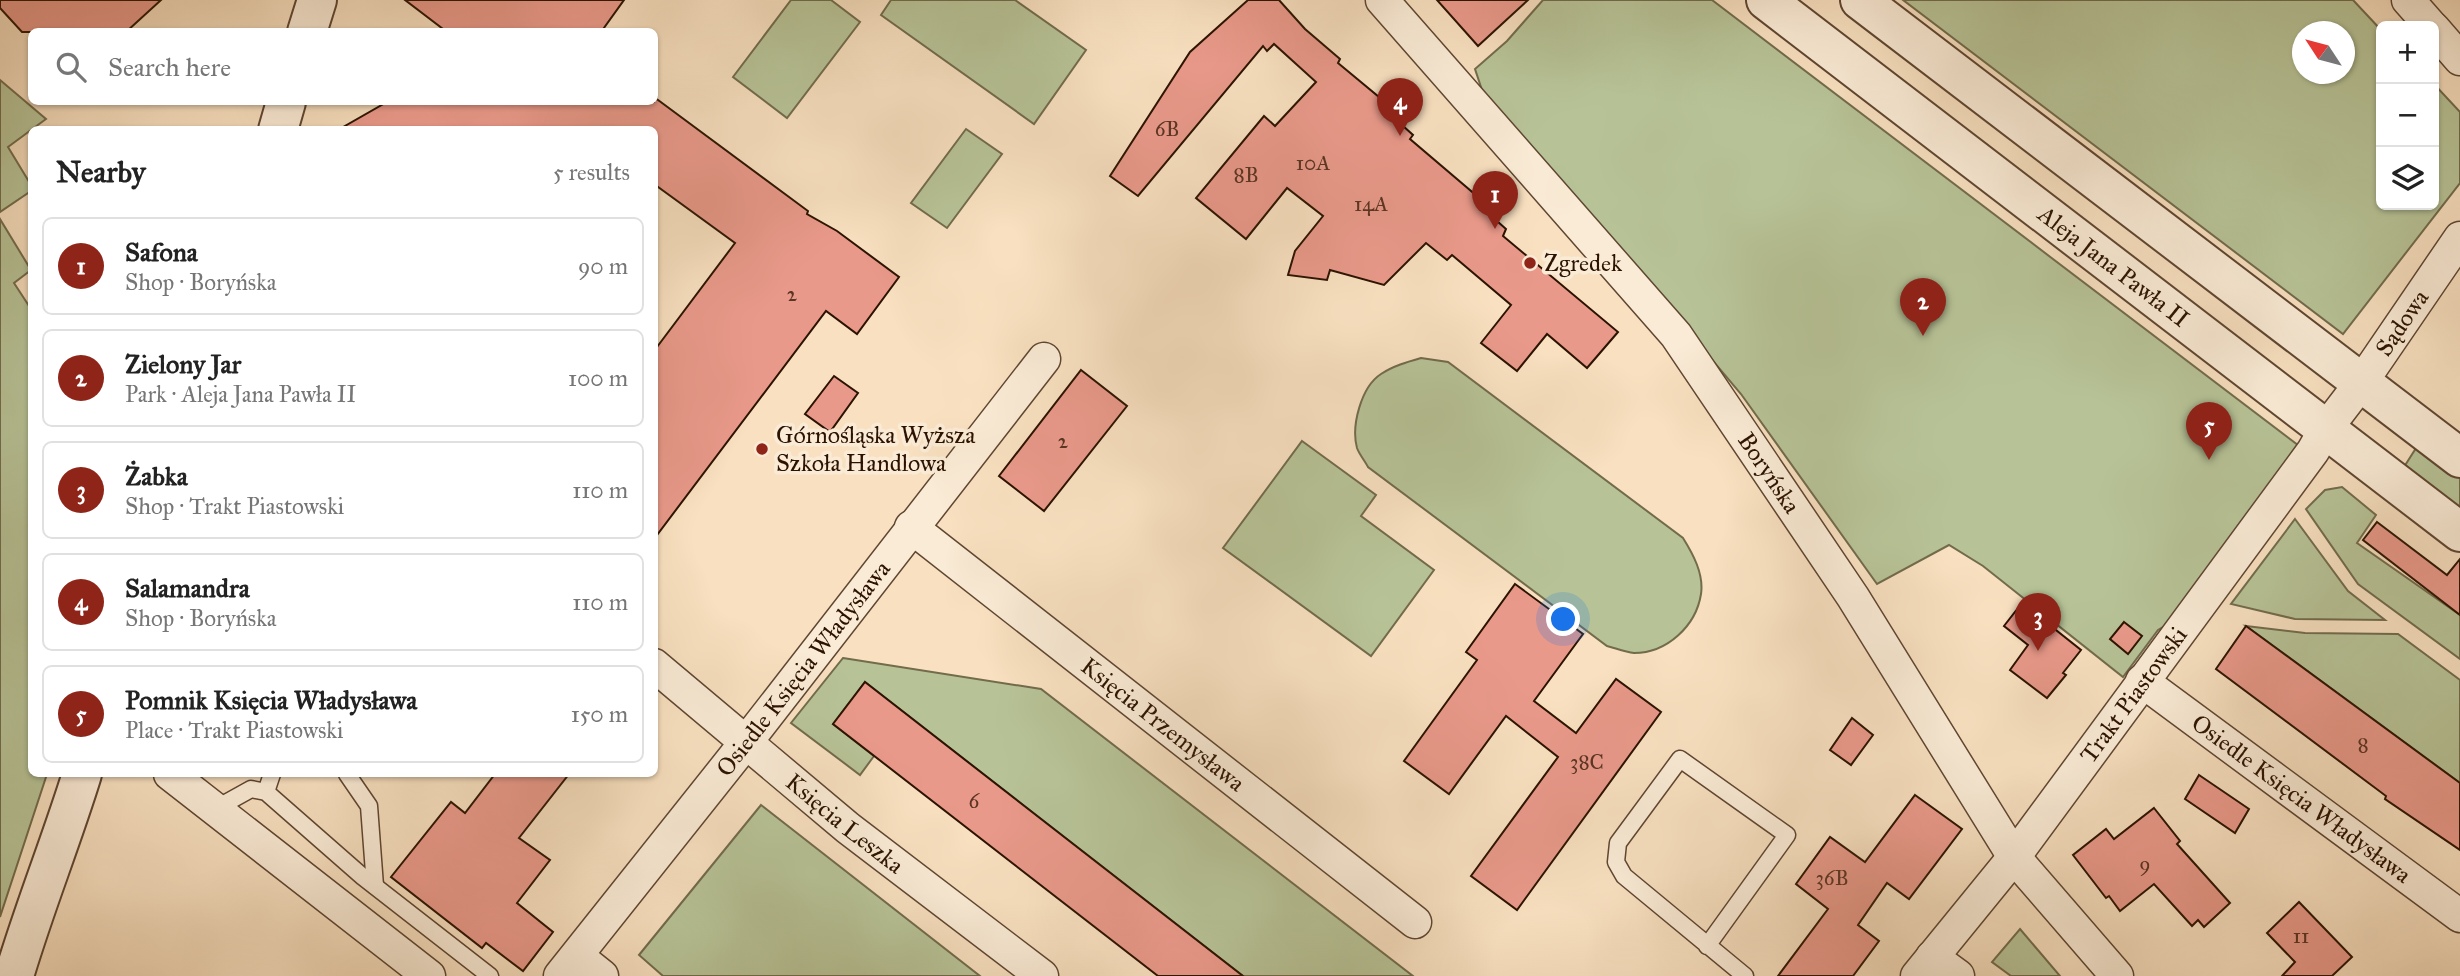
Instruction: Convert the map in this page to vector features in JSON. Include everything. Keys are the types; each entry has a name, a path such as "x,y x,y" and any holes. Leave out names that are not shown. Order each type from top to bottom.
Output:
{"street":[{"path":"308,28 317,0"},
{"name":"Boryńska","path":"1382,0 1676,335 1853,597 2014,857 2117,976"},
{"name":"Aleja Jana Pawła II","path":"1766,0 2343,406 2460,458"},
{"name":"Aleja Jana Pawła II","path":"1860,0 2343,406 2460,532"},
{"path":"2408,0 2426,21"},
{"path":"2439,36 2460,59"},
{"path":"279,126 285,105"},
{"name":"Sądowa","path":"2343,406 2460,239"},
{"name":"Osiedle Księcia Władysława","path":"568,966 1044,359"},
{"name":"Trakt Piastowski","path":"1924,966 2014,857 2141,681 2299,470 2343,406"},
{"name":"Księcia Przemysława","path":"911,527 1415,922"},
{"name":"Księcia Leszka","path":"658,668 848,828 1042,976"},
{"name":"Osiedle Księcia Władysława","path":"2141,681 2460,916"},
{"path":"13,976 35,905 81,777"},
{"path":"174,777 429,976"},
{"path":"568,966 602,976"},
{"path":"1924,966 1958,976"}],"lane":[{"path":"1707,946 1787,835 1680,759 1618,844 1616,862 1623,876 1707,946 1745,976"},
{"path":"266,792 271,777"},
{"path":"348,777 369,806 375,886"},
{"path":"215,808 251,789 266,792 375,886 490,976"}],"green space":[{"path":"791,0 831,0 860,22 787,118 733,77"},
{"path":"891,0 1015,0 1086,50 1034,124 881,15"},
{"path":"1543,0 1712,0 2307,452 2187,613 2158,630 2123,677 1983,566 1949,545 1877,584 1741,394 1643,278 1488,108 1475,69 1507,41"},
{"path":"1903,0 2353,0 2376,25 2376,210 2439,210 2439,89 2460,112 2460,183 2343,334"},
{"path":"0,80 46,119 36,126 28,126 28,132 8,147 28,180 28,193 0,212"},
{"path":"966,129 1002,154 947,228 911,203"},
{"path":"0,219 28,265 28,272 14,283 28,304 28,777 46,777 0,917"},
{"path":"1421,358 1448,362 1683,538 1697,564 1701,594 1693,617 1678,636 1646,652 1634,653 1607,646 1368,467 1355,439 1363,397 1381,374 1395,366"},
{"path":"1302,441 1376,495 1361,516 1434,570 1371,656 1223,548"},
{"path":"2418,445 2460,477 2460,510 2404,467"},
{"path":"2342,487 2376,515 2357,543 2460,615 2460,659 2358,584 2306,509 2325,490"},
{"path":"2295,519 2348,591 2385,620 2295,619 2231,604"},
{"path":"2246,626 2305,633 2398,634 2460,680 2460,783"},
{"path":"843,658 1041,689 1413,976 1243,976 865,682 833,724 874,756 860,775 791,723"},
{"path":"761,805 980,976 663,976 639,955"},
{"path":"2020,929 2060,976 2011,976 1992,962"}],"building":[{"path":"0,0 161,0 130,28 28,28 28,32 22,32 0,8"},
{"path":"405,0 624,0 604,28 442,28"},
{"path":"1248,0 1279,0 1305,29 1340,59 1338,63 1397,112 1393,117 1413,135 1410,139 1491,208 1488,213 1506,229 1503,236 1618,332 1587,368 1547,334 1517,371 1481,343 1511,305 1452,255 1447,260 1426,243 1384,285 1330,270 1327,280 1288,275 1295,251 1323,216 1287,188 1246,239 1196,198 1264,116 1275,126 1316,82 1274,44 1267,51 1263,46 1138,196 1110,176 1190,52"},
{"path":"1437,0 1528,0 1478,46"},
{"path":"658,100 808,211 807,214 837,231 899,277 857,334 826,311 658,534 658,346 735,243 658,187 658,126 345,126 382,105 658,105"},
{"path":"1081,370 1127,406 1044,511 999,476"},
{"path":"834,376 858,393 830,432 805,414"},
{"path":"2377,522 2447,575 2460,559 2460,615 2363,540"},
{"path":"1515,584 1583,634 1534,701 1576,733 1616,679 1661,712 1517,910 1471,876 1558,757 1506,716 1449,794 1404,761 1477,660 1466,652"},
{"path":"2022,603 2081,650 2063,673 2066,675 2047,698 2010,670 2028,645 2004,626"},
{"path":"2124,622 2142,636 2128,654 2110,639"},
{"path":"2246,626 2460,783 2460,850 2385,799 2386,796 2216,669"},
{"path":"865,682 1243,976 1158,976 833,724"},
{"path":"1852,718 1873,735 1851,765 1830,750"},
{"path":"2199,775 2249,809 2235,833 2185,799"},
{"path":"493,777 567,777 519,838 550,860 517,903 553,932 523,971 486,943 482,948 391,877 451,802 465,813"},
{"path":"1915,795 1962,829 1909,899 1887,883 1858,925 1879,941 1853,976 1778,976 1828,909 1796,884 1830,837 1865,862"},
{"path":"2154,808 2180,841 2177,844 2230,903 2204,927 2198,920 2192,926 2154,884 2120,911 2109,896 2106,898 2073,855 2106,829 2114,839"},
{"path":"2299,902 2352,957 2332,976 2282,976 2295,962 2267,933"}],"place":[{"name":"Salamandra","path":"1400,136"},
{"name":"Safona","path":"1495,229"},
{"name":"Zgredek","path":"1530,263"},
{"name":"Zielony Jar","path":"1923,336"},
{"name":"Górnośląska Wyższa Szkoła Handlowa","path":"762,449"},
{"name":"Pomnik Księcia Władysława","path":"2209,460"},
{"name":"Żabka","path":"2038,651"}]}
